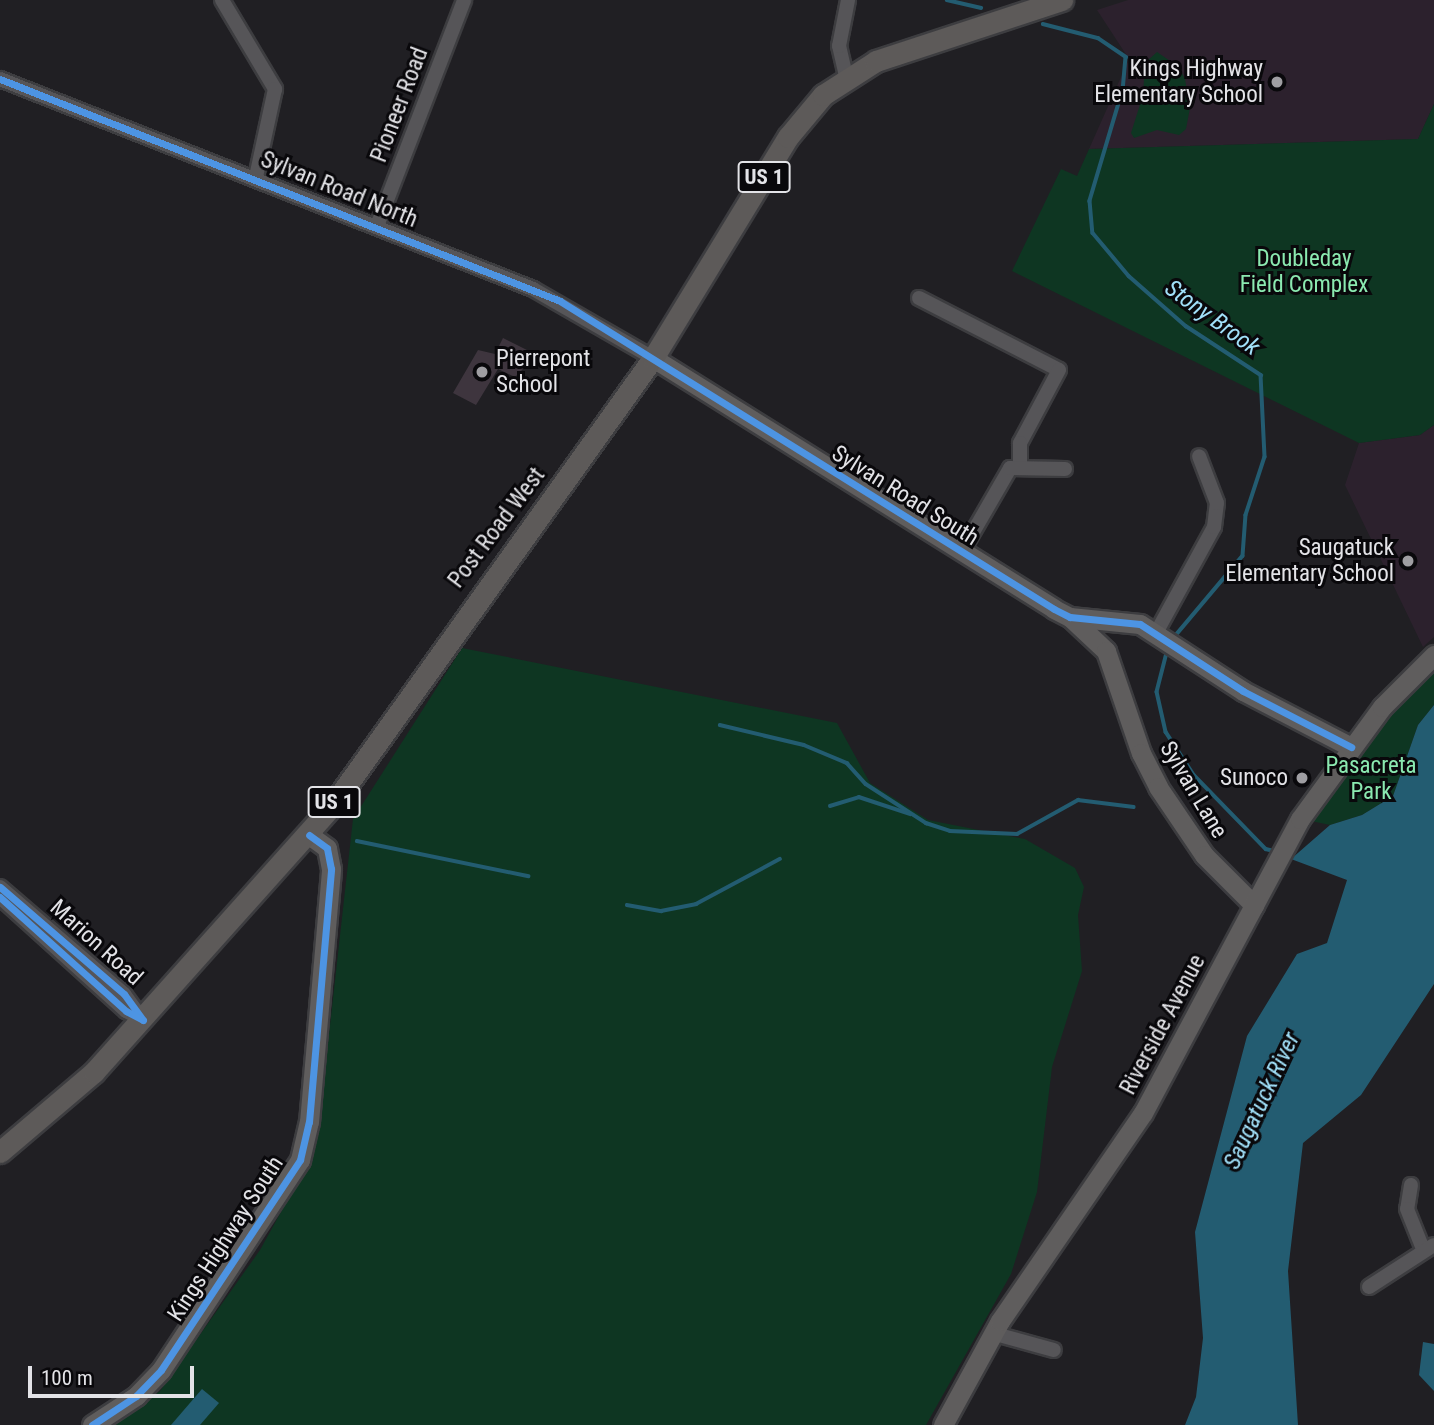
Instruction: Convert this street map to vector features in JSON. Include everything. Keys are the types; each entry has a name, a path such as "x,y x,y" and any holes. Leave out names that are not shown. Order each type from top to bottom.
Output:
{"main road":[{"name":"Post Road West","path":"0,1152 58,1107 143,1020 309,835 653,358 788,137 846,76 913,47 1062,0"}],"street":[{"path":"222,0 275,89 256,177"},
{"name":"Pioneer Road","path":"377,226 464,0"},
{"path":"846,76 839,46 848,0"},
{"name":"Sylvan Road North","path":"0,79 256,177 552,298 653,358"},
{"path":"919,299 1059,370 1020,443 1020,465"},
{"name":"Sylvan Road South","path":"653,358 961,553 1070,617 1132,621 1243,691 1351,747"},
{"path":"1161,637 1214,527 1215,494 1199,456"},
{"path":"961,553 999,481 1020,465 1065,469"},
{"name":"Sylvan Lane","path":"1070,617 1105,651 1153,778 1204,855 1254,905"},
{"name":"Sylvan Road South","path":"1105,651 1107,635 1114,627 1161,637"},
{"name":"Riverside Avenue","path":"943,1425 992,1333 1143,1114 1280,853 1351,747 1389,699 1434,655"},
{"name":"Kings Highway South","path":"92,1425 136,1396 161,1370 300,1160 309,1122 331,863 327,848 309,835"},
{"name":"Marion Road","path":"0,887 124,994 143,1020"},
{"name":"Marion Road","path":"0,897 126,1011 143,1020"},
{"path":"1369,1287 1428,1247 1407,1209 1411,1185"},
{"path":"992,1333 1054,1350"}],"shaded area":[{"name":"Kings Highway Elementary School","path":"1128,0 1434,0 1434,104 1418,139 1089,149 1129,59 1097,10"},
{"name":"Saugatuck Elementary School","path":"1434,425 1434,637 1423,647 1345,485 1359,443 1420,435"}],"green space":[{"path":"1157,52 1179,67 1185,79 1190,108 1186,129 1179,135 1157,130 1134,138 1131,133 1143,95 1145,63"},
{"name":"Doubleday Field Complex","path":"1434,104 1434,425 1420,435 1359,443 1012,271 1061,169 1077,176 1089,149 1418,139"},
{"path":"462,648 837,723 870,783 928,820 1025,839 1075,868 1084,887 1078,915 1082,971 1052,1067 1037,1192 1011,1274 926,1425 111,1425 160,1391 260,1250 302,1174 320,1115 353,819"},
{"name":"Pasacreta Park","path":"1434,668 1434,705 1418,725 1393,796 1362,815 1330,825 1311,821 1371,736"}],"water":[{"name":"Saugatuck River","path":"1434,705 1434,984 1361,1095 1303,1143 1288,1271 1298,1425 1185,1425 1196,1397 1203,1338 1195,1232 1247,1036 1297,954 1327,943 1347,880 1291,859 1330,825 1362,815 1393,796 1418,725"},
{"path":"1423,1342 1434,1344 1434,1391 1419,1375"},
{"path":"202,1389 219,1403 200,1425 171,1425"}],"building":[{"name":"Pierrepont School","path":"503,338 529,351 525,367 515,377 498,369 476,405 453,393 478,350 495,354"}],"waterway":[{"name":"Stony Brook","path":"947,0 981,8"},
{"name":"Stony Brook","path":"1043,24 1098,38 1126,57 1123,90 1090,201 1093,233 1129,276 1186,326 1261,375 1265,457 1246,515 1243,556 1173,639"},
{"name":"Stony Brook","path":"1168,649 1157,692 1166,732 1194,775 1266,849 1277,852"},
{"path":"720,725 804,745 847,763 866,784 926,823 950,831 1017,834 1078,800 1134,807"},
{"path":"830,806 859,797 910,814"},
{"path":"357,841 528,876"},
{"path":"627,905 661,911 696,904 780,859"}],"cycle path":[{"path":"0,79 560,301 1054,609 1070,617 1140,624 1243,691 1351,747"},
{"path":"92,1425 136,1396 161,1370 300,1160 309,1122 331,869 327,848 309,835"},
{"path":"0,887 124,994 143,1020 126,1011 0,897"}],"place":[{"name":"Kings Highway Elementary School","path":"1277,82"},
{"name":"Pierrepont School","path":"482,372"},
{"name":"Saugatuck Elementary School","path":"1408,561"},
{"name":"Sunoco","path":"1302,778"}]}
